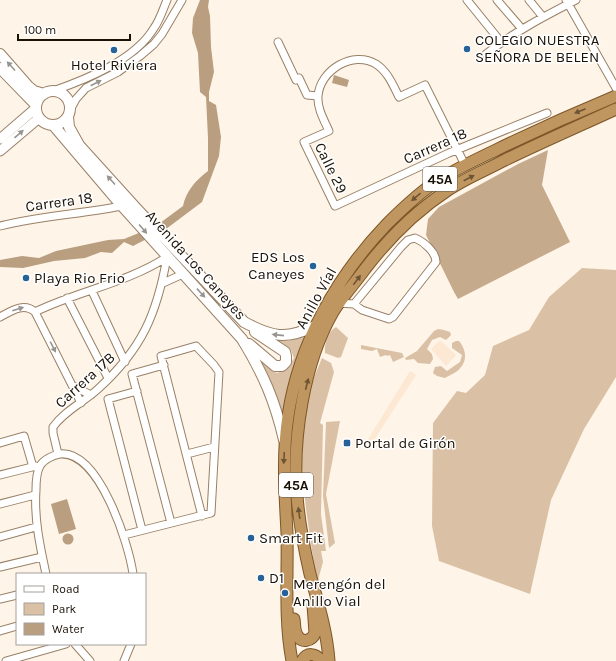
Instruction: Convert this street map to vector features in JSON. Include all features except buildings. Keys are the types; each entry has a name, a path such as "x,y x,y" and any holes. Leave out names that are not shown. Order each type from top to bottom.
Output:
{"highway":[{"name":"Anillo Víal","path":"292,661 288,632 287,530 284,488 285,442 293,392 307,346 328,300 360,255 380,232 402,209 421,192 439,179 546,126 616,96"},
{"name":"Anillo Víal","path":"329,661 326,637 302,534 295,472 298,424 304,394 316,352 328,323 340,303 388,242 415,215 443,194 467,179 554,136 616,109"},
{"path":"287,574 293,603 296,632 299,638 306,640 311,639 315,633 310,572"},
{"path":"302,661 306,656 311,654 318,657 321,661"}],"main road":[{"path":"0,54 34,91 62,94 66,97 70,105 69,114 62,123 54,126 48,125 37,110 0,68"},
{"path":"37,110 39,99 48,93"},
{"name":"Avenida Los Caneyes","path":"69,114 69,127 79,145 134,212 156,244 242,339 256,360 278,416 285,442"},
{"name":"Avenida Los Caneyes","path":"54,126 122,206 134,212 164,238 244,322 265,332 282,336 293,335 315,326"},
{"path":"242,339 275,366 282,366 286,362 285,352 263,338 244,322"}],"street":[{"path":"48,93 89,76 126,57 148,36 154,28 167,0"},
{"path":"467,0 501,42"},
{"path":"497,0 522,30"},
{"path":"529,0 544,17"},
{"path":"559,0 566,4 616,88"},
{"path":"486,54 501,42 566,4 576,0"},
{"path":"69,114 76,99 86,88 118,72 154,44 162,34 182,1"},
{"path":"278,42 296,80 299,78 307,95 318,96 321,83 331,70 338,65 358,60 376,64 384,71 399,97 425,85 465,165"},
{"name":"Calle 29","path":"318,96 322,116 329,131 304,142 335,206"},
{"path":"0,139 37,110"},
{"path":"0,151 37,110"},
{"name":"Carrera 18","path":"335,206 457,150 547,113"},
{"name":"Carrera 18","path":"0,226 24,220 89,212 122,206"},
{"path":"340,303 354,304 362,310 388,319 393,317 436,262 436,258 423,241 415,238 408,240 400,247 354,304"},
{"path":"35,312 67,298 119,281 144,270 167,257"},
{"name":"Carrera 17B","path":"58,454 53,433 53,426 62,417 91,395 125,362 152,317 163,282 167,257"},
{"path":"163,282 183,274"},
{"path":"92,291 125,362"},
{"path":"67,298 108,378"},
{"path":"0,317 21,307 31,308 35,312 82,403"},
{"path":"124,535 202,516 211,513 219,372 196,346 162,356 202,516"},
{"path":"164,365 132,374 171,523"},
{"path":"73,386 91,395"},
{"path":"137,391 108,399 142,530"},
{"path":"0,443 24,436 36,466 36,527 46,573"},
{"path":"186,454 214,447"},
{"path":"0,475 36,466 58,454 73,456 81,461 95,477 109,499 124,535 130,554 133,573"},
{"path":"0,504 36,495"},
{"path":"0,537 36,527"},
{"path":"0,567 42,557"},
{"path":"0,600 16,595"},
{"path":"0,630 16,626"},
{"path":"6,661 62,645"},
{"path":"76,645 90,661"},
{"path":"124,661 131,645"}],"shaded area":[{"path":"548,150 542,185 570,242 458,299 426,235 428,219 439,207 518,164"},
{"path":"440,340 456,355 446,366 431,349"},
{"path":"410,371 416,375 372,443 367,441"}],"green space":[{"path":"582,268 616,270 616,377 584,429 551,500 530,594 439,561 432,526 433,423 457,391 466,393 485,375 493,346 529,330 549,297"},
{"path":"336,327 348,338 341,357 338,358 325,353 327,338 331,331"},
{"path":"438,329 450,332 451,335 446,340 440,337 432,340 427,349 432,354 433,359 430,364 418,363 414,359 406,360 405,358 417,351 434,331"},
{"path":"304,336 283,415 267,373 253,350 271,370 277,373 287,369 294,358 291,350 269,337 288,341"},
{"path":"459,341 464,350 465,357 463,364 460,369 445,378 437,376 433,373 435,367 441,366 447,371 460,362 462,355 452,348 452,343"},
{"path":"361,345 402,353 404,357 393,362 390,355 380,357 377,349 372,351 361,349"},
{"path":"322,358 331,363 334,372 320,423 323,425 321,514 326,551 321,551 323,562 318,580 316,578 306,509 301,459 304,424 311,385"},
{"path":"340,421 326,494 335,543 329,548 323,496 326,422"}],"water":[{"path":"200,0 209,0 208,7 214,72 209,92 209,101 216,105 221,137 219,156 202,202 166,229 133,246 124,242 112,253 101,252 85,258 54,261 23,268 0,267 0,260 22,256 39,258 56,251 108,240 124,239 156,226 183,206 186,195 192,186 208,171 206,97 200,92 198,53 192,33 193,18"},
{"path":"334,75 349,80 347,87 332,83"},
{"path":"67,499 76,529 59,534 51,504"},
{"path":"66,534 70,534 72,535 72,543 66,544 63,541 63,537"}],"place":[{"name":"COLEGIO NUESTRA SEÑORA DE BELEN","path":"467,49"},
{"name":"Hotel Riviera","path":"114,50"},
{"name":"EDS Los Caneyes","path":"313,266"},
{"name":"Playa Rio Frio","path":"26,278"},
{"name":"Portal de Girón","path":"347,443"},
{"name":"Smart Fit","path":"251,538"},
{"name":"D1","path":"261,578"},
{"name":"Merengón del Anillo Vial","path":"285,593"}]}
